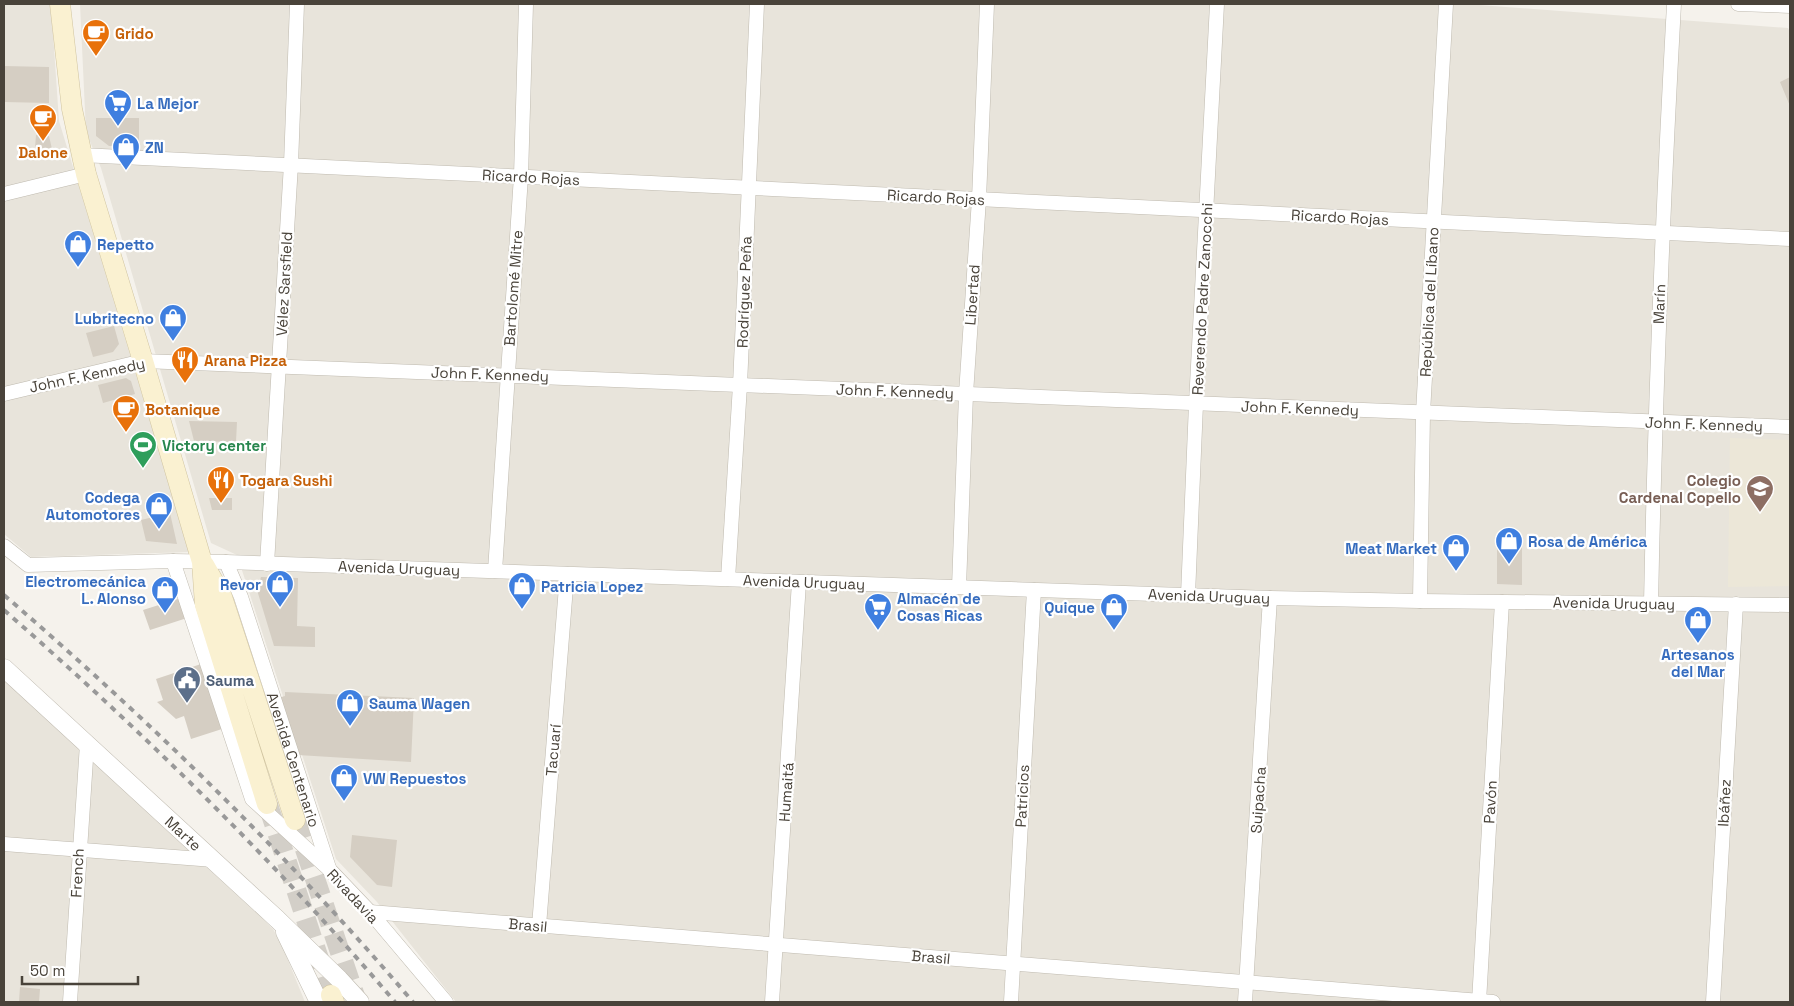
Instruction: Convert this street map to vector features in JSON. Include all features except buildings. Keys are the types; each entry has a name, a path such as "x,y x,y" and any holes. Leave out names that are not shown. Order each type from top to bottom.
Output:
{"main road":[{"path":"60,4 72,109 84,164 202,562 205,605 260,801"},
{"path":"202,562 222,597 295,820"}],"street":[{"name":"Vélez Sarsfield","path":"267,564 291,164 297,4"},
{"name":"Bartolomé Mitre","path":"495,572 521,176 526,4"},
{"name":"Rodríguez Peña","path":"728,580 740,385 757,4"},
{"name":"Libertad","path":"959,587 966,394 979,199 987,4"},
{"name":"Reverendo Padre Zanocchi","path":"1188,595 1217,4"},
{"name":"República del Líbano","path":"1420,601 1423,413 1446,4"},
{"name":"Marín","path":"1651,604 1654,422 1661,233 1674,4"},
{"path":"1738,4 1790,6"},
{"name":"Ricardo Rojas","path":"4,194 84,164 291,164 1790,239"},
{"name":"John F. Kennedy","path":"4,394 143,361 1790,428"},
{"name":"Avenida Uruguay","path":"4,546 28,565 226,562 1270,598 1790,605"},
{"path":"173,562 260,801"},
{"name":"Avenida Centenario","path":"226,562 241,597 330,871"},
{"name":"Tacuarí","path":"539,926 568,574"},
{"name":"Humaitá","path":"772,1002 799,582"},
{"name":"Patricios","path":"1011,1002 1034,590"},
{"name":"Suipacha","path":"1245,1002 1270,598"},
{"name":"Pavón","path":"1483,1002 1502,602"},
{"name":"Ibáñez","path":"1712,1002 1736,604"},
{"name":"Marte","path":"4,668 277,919 328,995 360,1002"},
{"name":"French","path":"70,1002 87,744"},
{"name":"Rivadavia","path":"260,801 370,912 446,1002"},
{"path":"4,844 214,860"},
{"name":"Brasil","path":"370,912 1483,1002"},
{"path":"277,919 328,995"}],"shaded area":[{"path":"4,4 51,4 59,121 190,552 31,557 4,534"},
{"path":"80,4 1466,4 1788,28 1790,32 1790,1002 456,1002 377,902 336,859 237,555 211,543 101,168 86,132"},
{"name":"Colegio Cardenal Copello","path":"1730,438 1790,440 1790,586 1728,587"},
{"path":"4,680 217,874 273,929 283,948 305,1002 4,1002"}],"tunnel":[{"path":"268,805 331,995"},
{"path":"295,820 357,1002"}],"railway":[{"path":"4,595 165,740 317,894 413,1002"},
{"path":"4,610 107,703 207,799 303,898 395,1002"}],"place":[{"name":"Grido","path":"96,57"},
{"name":"La Mejor","path":"118,127"},
{"name":"Dalone","path":"43,142"},
{"name":"ZN","path":"126,171"},
{"name":"Repetto","path":"78,268"},
{"name":"Lubritecno","path":"173,342"},
{"name":"Arana Pizza","path":"185,384"},
{"name":"Botanique","path":"126,433"},
{"name":"Victory center","path":"143,469"},
{"name":"Togara Sushi","path":"221,504"},
{"name":"Colegio Cardenal Copello","path":"1760,513"},
{"name":"Codega Automotores","path":"159,530"},
{"name":"Rosa de América","path":"1509,565"},
{"name":"Meat Market","path":"1456,572"},
{"name":"Revor","path":"280,608"},
{"name":"Patricia Lopez","path":"522,610"},
{"name":"Electromecánica L. Alonso","path":"165,614"},
{"name":"Almacén de Cosas Ricas","path":"878,631"},
{"name":"Quique","path":"1114,631"},
{"name":"Artesanos del Mar","path":"1698,644"},
{"name":"Sauma","path":"187,704"},
{"name":"Sauma Wagen","path":"350,727"},
{"name":"VW Repuestos","path":"344,802"}]}
